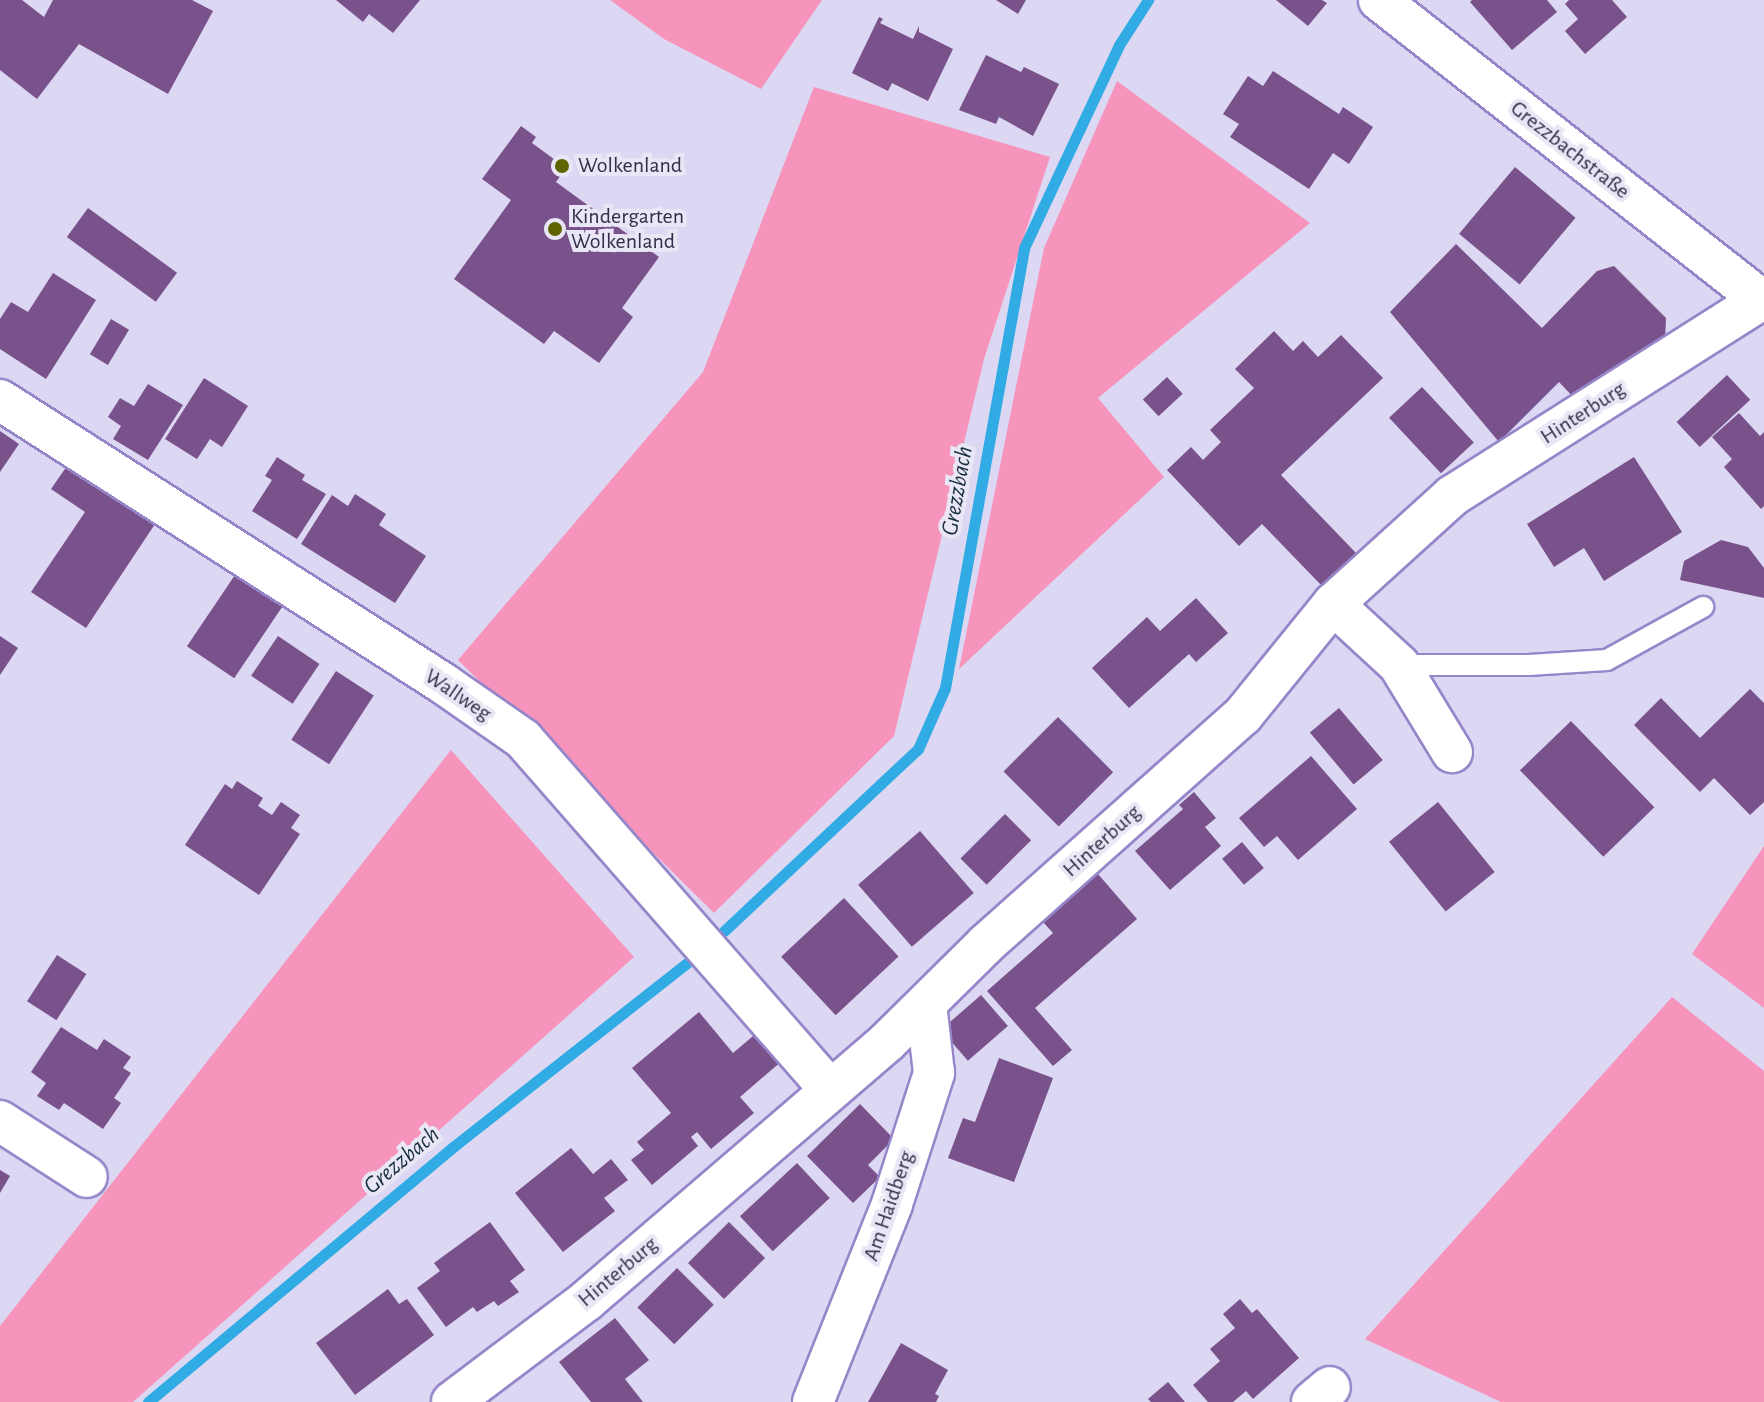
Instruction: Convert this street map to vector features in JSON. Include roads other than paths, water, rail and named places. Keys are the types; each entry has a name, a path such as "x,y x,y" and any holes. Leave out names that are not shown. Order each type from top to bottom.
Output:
{"street":[{"name":"Grezzbachstraße","path":"1379,0 1762,299"},
{"name":"Hinterburg","path":"466,1399 586,1301 830,1090 926,1004 986,944 1243,715 1333,604 1452,496 1762,299"},
{"name":"Wallweg","path":"0,400 444,684 523,739 830,1090"},
{"path":"1333,604 1399,665 1452,752"},
{"name":"Am Haidberg","path":"813,1402 892,1204 934,1073 926,1004"},
{"path":"0,1121 87,1177"}],"lane":[{"path":"1399,665 1529,665 1607,660 1703,607"}],"waterway":[{"name":"Grezzbach","path":"724,931 918,749 945,688 1024,248 1119,45 1148,0"},
{"name":"Grezzbach","path":"148,1402 453,1147 689,961"}],"place":[{"name":"Wolkenland","path":"562,166"},
{"name":"Kindergarten Wolkenland","path":"555,229"}]}
